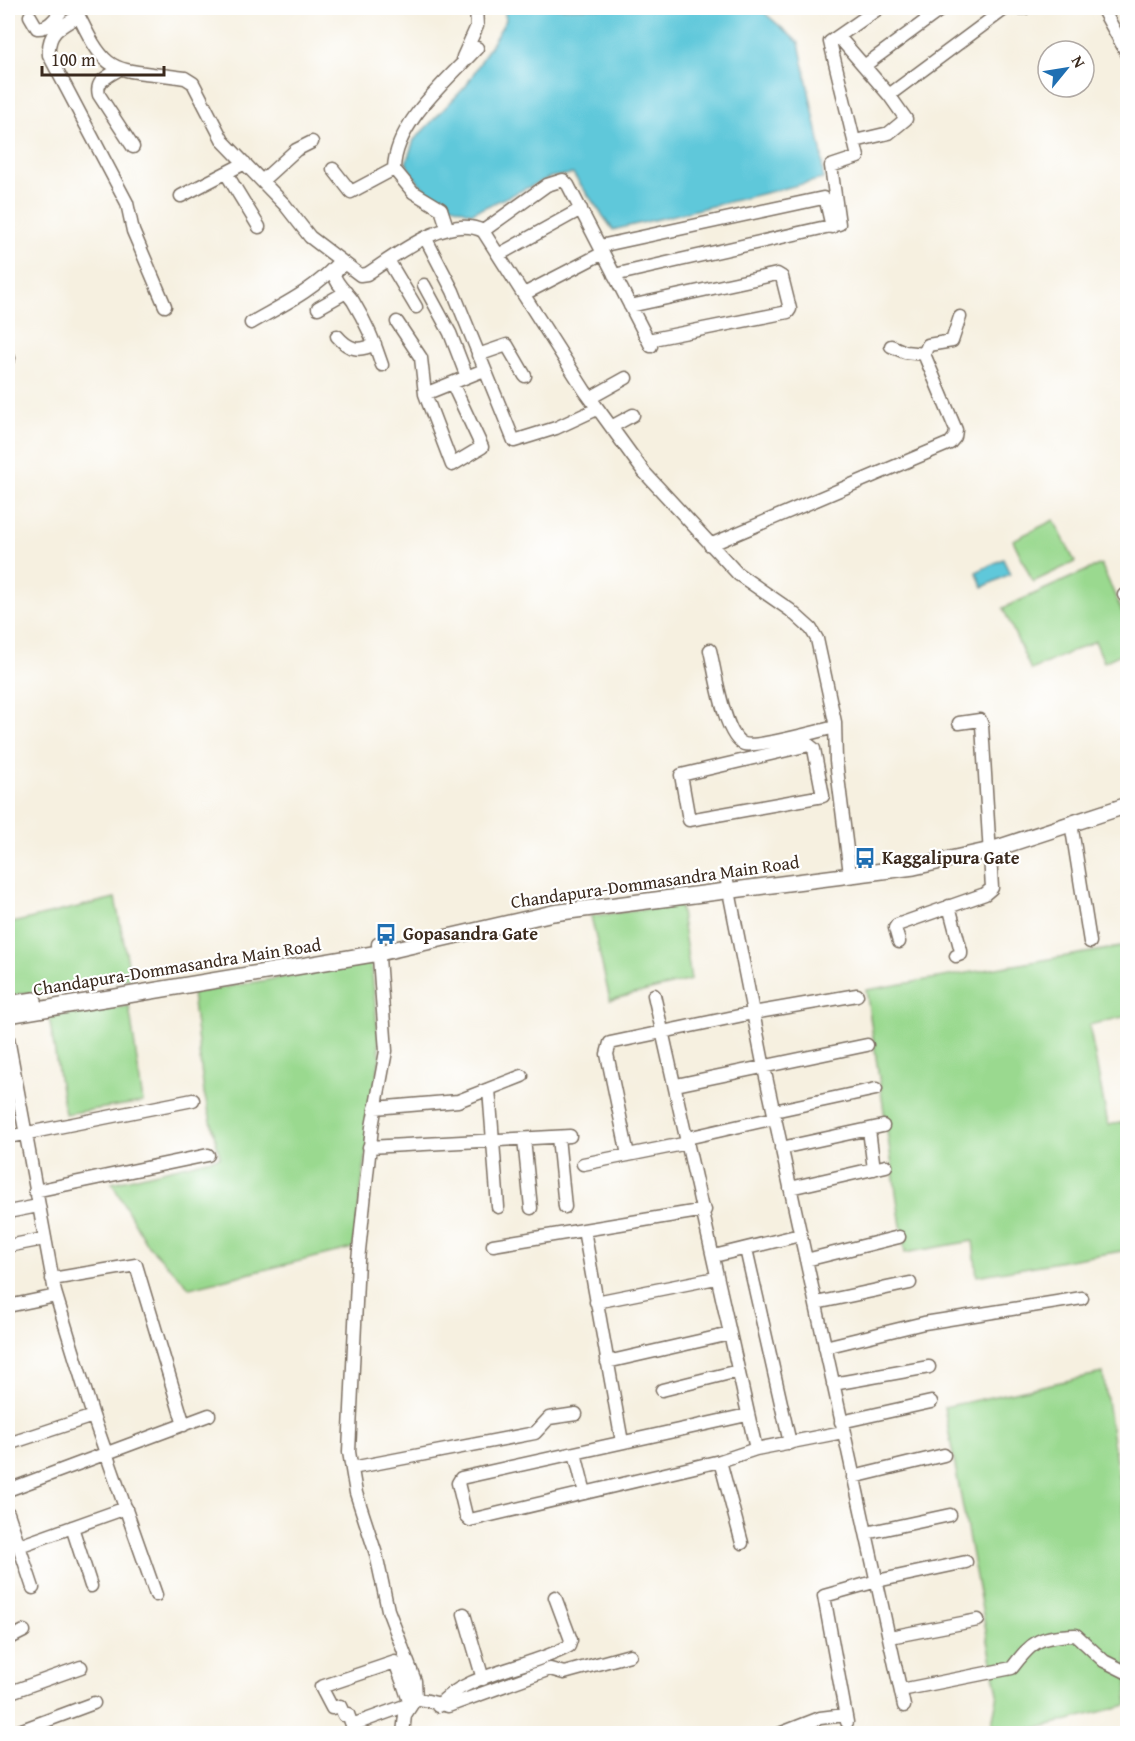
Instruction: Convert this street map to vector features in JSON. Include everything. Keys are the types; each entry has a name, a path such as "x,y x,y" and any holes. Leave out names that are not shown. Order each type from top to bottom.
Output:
{"main road":[{"name":"Chandapura-Dommasandra Main Road","path":"991,845 1128,795"},
{"name":"Chandapura-Dommasandra Main Road","path":"8,1015 378,948 552,905 849,870 991,845 1071,824 1128,805"},
{"name":"Chandapura-Dommasandra Main Road","path":"8,1004 378,948"}],"street":[{"path":"30,16 37,28 41,28 48,26 64,8"},
{"path":"443,86 465,54 477,26 476,8"},
{"path":"614,275 840,223 831,166 858,158 830,42 879,8"},
{"path":"864,66 943,8"},
{"path":"890,95 1006,8"},
{"path":"1013,8 1025,8"},
{"path":"1102,8 1128,55"},
{"path":"165,306 133,231 127,203 49,55 48,44 54,32 77,12 93,46 105,62 118,70 185,78 193,83 219,135 262,180 310,237 342,263 364,275 447,227 467,225 483,231 500,254 597,409 644,472 738,574 790,610 811,629 821,650 835,727 837,769 849,870"},
{"path":"839,37 890,95 906,119 889,133 855,141"},
{"path":"447,227 441,209 413,192 393,169 394,152 409,123 477,48"},
{"path":"118,70 98,83 97,88 99,95 133,147"},
{"path":"262,180 296,150 312,142"},
{"path":"181,196 245,163"},
{"path":"333,169 351,192 393,169"},
{"path":"226,172 259,227"},
{"path":"483,231 558,180 568,185 630,306 650,343 788,312 790,309 782,277 777,274 630,306"},
{"path":"524,294 602,250 822,198 826,201 832,226"},
{"path":"500,254 581,209"},
{"path":"426,239 453,291 514,441 556,428 597,409"},
{"path":"388,260 416,307"},
{"path":"342,263 334,276 346,292 375,344 382,365"},
{"path":"251,323 306,292 342,263"},
{"path":"424,285 450,333 467,377"},
{"path":"318,308 346,292"},
{"path":"710,545 950,443 956,430 924,354 928,345 952,341 960,317"},
{"path":"397,322 421,358 425,394 452,465 482,447 452,383"},
{"path":"337,336 343,344 354,350 364,350 375,344"},
{"path":"478,355 507,345 525,376"},
{"path":"891,346 905,352 924,354"},
{"path":"425,394 484,370"},
{"path":"590,398 626,378"},
{"path":"611,427 633,415"},
{"path":"710,650 730,730 741,743 746,745 764,742 835,727"},
{"path":"899,942 895,928 897,925 985,894 992,888 991,845 981,721 958,723"},
{"path":"809,745 814,748 819,773 823,796 819,798 690,822 686,814 680,777 686,773 809,745"},
{"path":"819,773 837,769"},
{"path":"1071,824 1090,942"},
{"path":"728,885 781,1148 904,1706"},
{"path":"949,906 961,951 961,954 956,956"},
{"path":"378,948 386,1051 369,1147 358,1260 349,1432 356,1493 376,1554 388,1610 409,1682 416,1698 438,1706 459,1704 550,1669 564,1673 630,1655"},
{"path":"654,995 705,1210 716,1278 756,1449"},
{"path":"628,1155 606,1054 610,1043 663,1030 857,996"},
{"path":"8,1038 10,1069 56,1296 93,1416 156,1595"},
{"path":"676,1085 867,1046"},
{"path":"375,1108 458,1101 522,1076"},
{"path":"489,1089 498,1207"},
{"path":"583,1164 688,1141 775,1114 876,1089"},
{"path":"8,1137 193,1100"},
{"path":"781,1148 883,1126"},
{"path":"790,1188 880,1168 868,1130"},
{"path":"369,1147 564,1136 565,1207"},
{"path":"524,1139 531,1208"},
{"path":"35,1191 208,1155"},
{"path":"8,1212 38,1206"},
{"path":"493,1245 705,1210"},
{"path":"585,1230 622,1442"},
{"path":"714,1256 800,1235"},
{"path":"806,1260 899,1237"},
{"path":"8,1246 44,1239"},
{"path":"746,1249 790,1443"},
{"path":"52,1279 135,1265 150,1306 184,1425"},
{"path":"596,1302 716,1278"},
{"path":"816,1303 910,1283"},
{"path":"8,1306 56,1296"},
{"path":"825,1347 924,1323 1082,1298"},
{"path":"607,1362 730,1334"},
{"path":"833,1384 928,1367"},
{"path":"662,1390 738,1371"},
{"path":"747,1414 460,1478 458,1483 466,1516 470,1520 720,1461 756,1449 790,1443 931,1402"},
{"path":"352,1468 536,1433 549,1418 576,1414"},
{"path":"8,1490 209,1415"},
{"path":"8,1444 93,1416"},
{"path":"575,1453 585,1493"},
{"path":"853,1477 944,1455"},
{"path":"720,1461 742,1543"},
{"path":"19,1546 126,1508"},
{"path":"8,1513 33,1587"},
{"path":"866,1533 950,1515"},
{"path":"72,1527 91,1586"},
{"path":"778,1734 820,1718 846,1718 823,1599 826,1594 966,1562"},
{"path":"438,1706 445,1697 483,1679 569,1646 571,1640 555,1597"},
{"path":"464,1614 483,1679"},
{"path":"890,1637 978,1620"},
{"path":"8,1639 24,1631"},
{"path":"900,1690 1012,1668 1024,1651 1038,1640 1054,1636 1076,1635 1104,1660 1128,1673"},
{"path":"395,1662 409,1682 410,1704 352,1725 348,1714 344,1715 340,1706 332,1708 321,1687 395,1662"},
{"path":"8,1693 81,1667"},
{"path":"402,1734 405,1715 416,1698"},
{"path":"11,1734 94,1703"}],"green space":[{"path":"1054,520 1075,562 1033,582 1013,540"},
{"path":"1101,564 1127,623 1127,651 1104,662 1095,641 1031,670 1003,608"},
{"path":"115,898 131,978 8,996 8,924"},
{"path":"680,905 691,980 610,1000 591,916"},
{"path":"1127,946 1127,1016 1089,1025 1108,1125 1127,1122 1127,1250 977,1276 973,1241 905,1253 866,990"},
{"path":"371,962 380,1056 353,1248 190,1288 146,1243 112,1183 220,1157 204,1093 192,993"},
{"path":"129,1006 143,1102 65,1114 49,1017"},
{"path":"1103,1373 1127,1536 1127,1705 1018,1733 990,1733 998,1694 944,1407"}],"water":[{"path":"504,8 759,8 799,43 822,155 823,179 613,230 573,174 551,177 472,213 441,201 418,182 406,163 414,140 466,86 506,20"},
{"path":"1003,559 1010,574 983,587 976,572"}],"place":[{"name":"Kaggalipura Gate","path":"865,858"},
{"name":"Gopasandra Gate","path":"386,934"}]}
